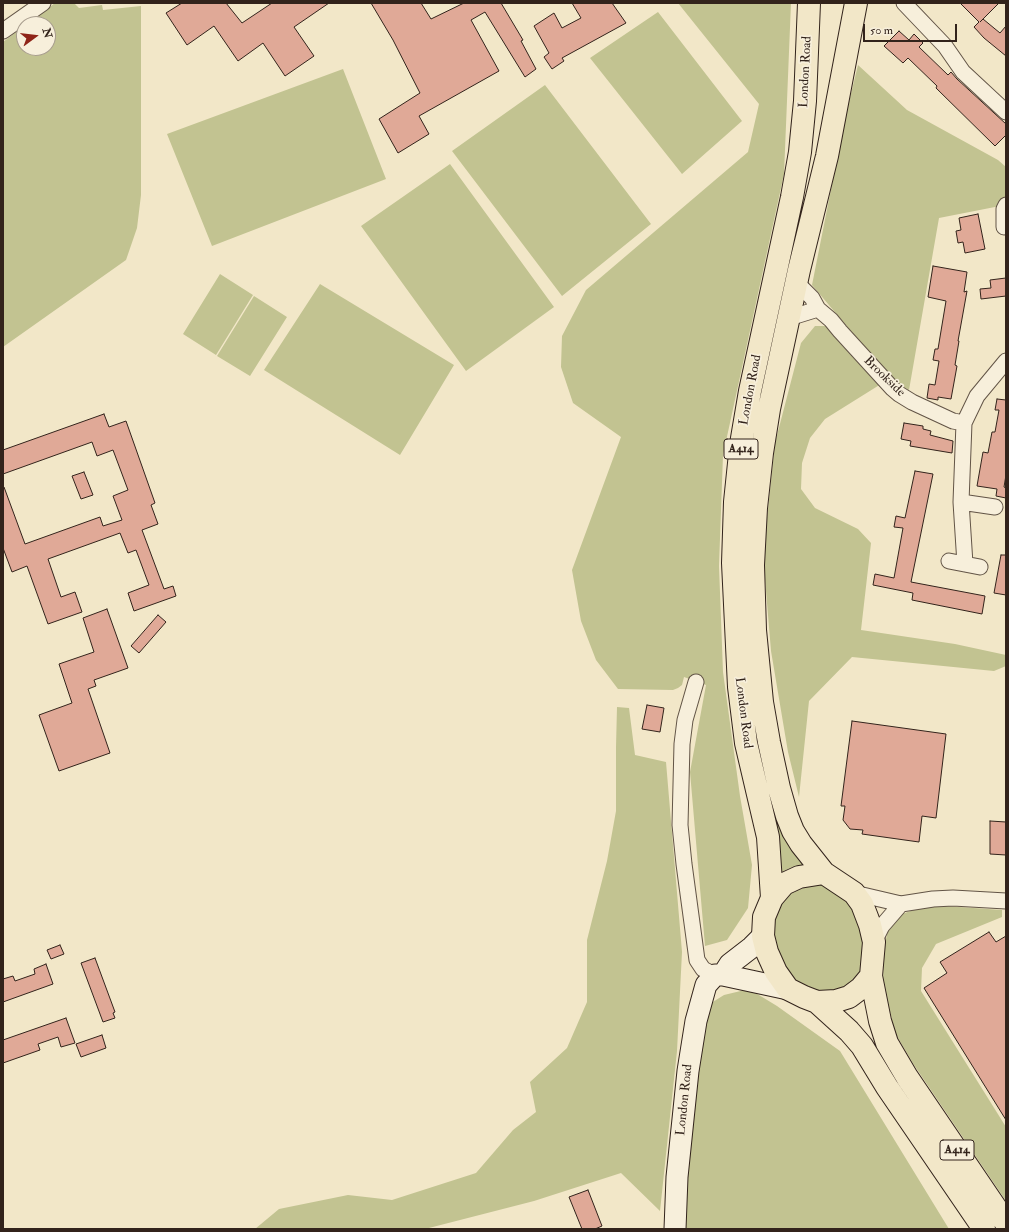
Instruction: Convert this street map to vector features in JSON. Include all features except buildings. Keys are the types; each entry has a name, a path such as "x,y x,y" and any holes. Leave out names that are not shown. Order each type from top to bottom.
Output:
{"highway":[{"name":"London Road","path":"772,898 768,837 746,743 739,687 733,563 735,502 741,444 750,391 791,204 800,152 806,101 809,3"},
{"name":"London Road","path":"824,873 801,844 793,831 781,797 769,742 762,702 755,630 754,565 756,508 762,453 774,387 827,156 856,3"},
{"path":"824,873 854,893 865,911 874,942 871,976 861,988 849,997 836,1001 817,1002 788,989 776,972 767,952 763,936 764,917 772,898 784,884 799,877 824,873"},
{"name":"A414","path":"871,976 880,1021 887,1043 907,1077 1006,1223"},
{"name":"A414","path":"817,1002 850,1031 862,1046 887,1087 984,1229"}],"main road":[{"name":"London Road","path":"675,1229 679,1161 688,1071 696,1021 706,985 763,936"},
{"path":"719,975 788,989"}],"street":[{"path":"3,31 27,8 43,3"},
{"path":"904,3 945,46 964,72 1006,112"},
{"path":"1004,226 1004,209 1006,205"},
{"name":"Brookside","path":"798,283 812,298 818,309 832,320 840,331 899,394 912,402 946,418 964,423"},
{"path":"789,318 818,309"},
{"path":"965,564 961,502 964,423 977,396 1006,361"},
{"path":"961,502 996,507"},
{"path":"949,561 980,567"},
{"path":"696,682 685,720 682,744 680,825 697,960 703,969 719,975"},
{"path":"854,893 901,904 932,899 953,898 1006,900"},
{"path":"874,942 882,926 901,904"}],"green space":[{"path":"55,3 74,3 79,8 102,5 103,10 141,6 141,195 137,228 126,260 3,347 3,42 16,32 16,56 56,56 56,16 38,16"},
{"path":"678,3 791,3 784,174 723,455 719,566 723,672 740,796 752,865 748,908 727,940 705,946 690,772 706,685 684,677 682,685 673,690 618,689 596,660 581,621 572,570 621,437 573,403 561,367 562,336 586,290 748,152 759,104"},
{"path":"658,12 742,121 682,174 590,58"},
{"path":"858,65 907,110 998,160 1006,167 1006,198 1000,206 939,218 909,390 889,379 812,285 846,114"},
{"path":"343,69 386,179 212,246 167,134"},
{"path":"545,85 651,224 562,296 452,151"},
{"path":"450,164 554,307 466,371 361,226"},
{"path":"220,274 253,295 216,355 183,334"},
{"path":"320,284 454,365 400,455 264,370"},
{"path":"254,296 287,317 250,376 217,356"},
{"path":"815,326 829,326 881,384 825,419 810,438 802,463 801,489 815,508 858,529 871,543 861,630 955,644 1006,655 1006,666 994,671 852,657 809,701 799,797 788,752 771,651 763,555 775,443 801,343"},
{"path":"617,707 629,708 635,755 666,762 682,952 677,1051 660,1211 621,1173 534,1201 425,1229 255,1229 279,1209 348,1195 392,1200 476,1173 513,1130 536,1112 530,1082 567,1048 587,1002 587,940 607,861 616,811"},
{"path":"776,804 805,865 792,867 776,875 768,806"},
{"path":"814,883 825,886 849,902 857,913 865,940 863,963 858,976 853,982 836,992 814,991 795,981 781,962 771,926 786,893"},
{"path":"945,906 1002,910 1002,917 936,944 922,968 921,991 1006,1127 1006,1201 914,1065 895,1033 883,982 884,948 888,930 895,920 902,914 919,908"},
{"path":"749,989 777,1006 840,1051 949,1229 683,1229 694,1104 708,1005 724,995"}]}
